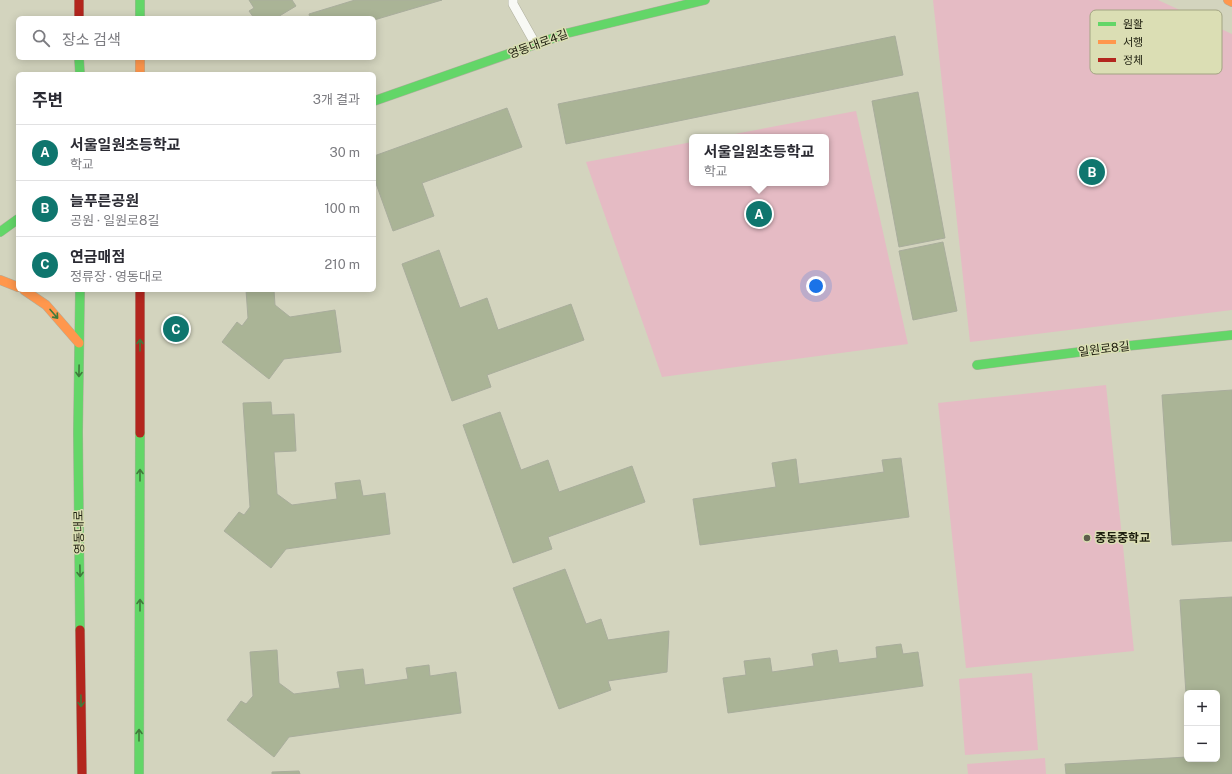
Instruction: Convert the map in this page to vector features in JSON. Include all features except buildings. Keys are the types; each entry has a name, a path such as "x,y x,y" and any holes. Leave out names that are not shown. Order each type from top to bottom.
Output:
{"main road":[{"path":"79,0 79,16"},
{"path":"140,0 140,16"},
{"name":"영동대로4길","path":"376,100 568,33 706,0"},
{"path":"1228,0 1232,2"},
{"path":"80,60 80,72"},
{"path":"0,232 16,220"},
{"path":"0,280 10,282 16,286"},
{"path":"27,292 46,305 79,343"},
{"name":"영동대로","path":"80,292 78,432 82,774"},
{"path":"139,774 140,292"},
{"name":"일원로8길","path":"977,365 1126,346 1232,335"}],"lane":[{"path":"513,0 513,4 536,45"}],"shaded area":[{"path":"933,0 1158,0 1180,10 1090,10 1090,74 1222,74 1222,29 1232,34 1232,310 970,342"},
{"path":"856,111 908,344 662,377 586,162 689,143 689,186 829,186 829,134 735,134"},
{"path":"1106,385 1134,651 966,668 938,403"},
{"path":"1032,673 1038,750 965,755 959,679"},
{"path":"1045,758 1046,774 968,774 967,764"}],"traffic: fast":[{"path":"140,0 140,16"},
{"path":"376,100 568,33 705,0"},
{"path":"79,60 80,72"},
{"path":"0,232 16,220"},
{"path":"80,292 78,432 80,630"},
{"path":"977,365 1127,346 1232,335"},
{"path":"139,774 140,433"}],"traffic: slow":[{"path":"1228,0 1232,2"},
{"path":"140,60 140,72"},
{"path":"0,280 16,286"},
{"path":"27,292 46,305 79,343"}],"traffic: jam":[{"path":"79,0 79,16"},
{"path":"140,292 140,433"},
{"path":"80,630 82,774"}],"place":[{"name":"늘푸른공원","path":"1092,172"},
{"name":"서울일원초등학교","path":"759,214"},
{"name":"연금매점","path":"176,329"},
{"name":"중동중학교","path":"1087,538"}]}
